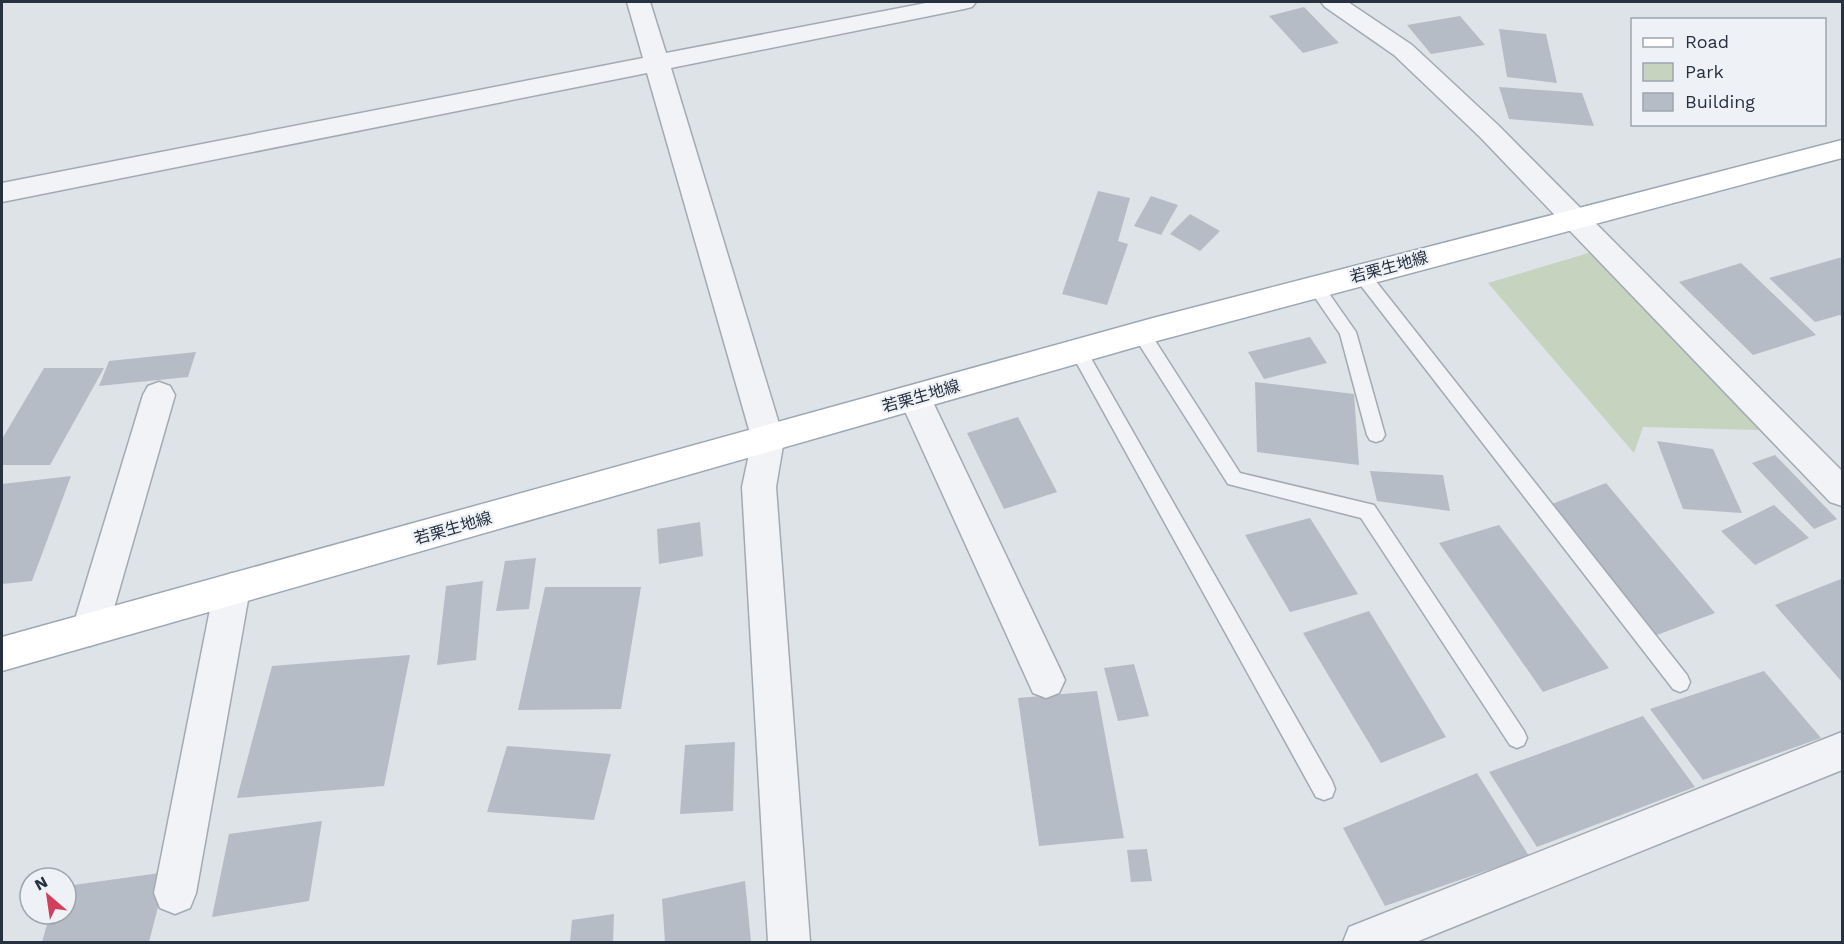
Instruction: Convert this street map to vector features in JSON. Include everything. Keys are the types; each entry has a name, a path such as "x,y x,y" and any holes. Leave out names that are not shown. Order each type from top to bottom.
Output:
{"main road":[{"name":"若栗生地線","path":"2,654 768,440 1141,333 1842,149"}],"street":[{"path":"639,2 768,440 759,487 789,942"},
{"path":"2,193 657,61 964,2"},
{"path":"1333,2 1403,50 1489,131 1578,219 1842,492"},
{"path":"90,629 159,395"},
{"path":"915,398 1046,680"},
{"path":"175,893 232,589"},
{"path":"1364,942 1842,751"}],"lane":[{"path":"1361,274 1680,682"},
{"path":"1316,286 1347,332 1376,435"},
{"path":"1141,333 1234,479 1367,511 1517,738"},
{"path":"1078,351 1324,789"}],"green space":[{"path":"1592,252 1761,430 1643,427 1634,453 1488,283"}],"building":[{"path":"1304,7 1339,43 1303,53 1269,16"},
{"path":"1460,16 1485,45 1431,54 1407,25"},
{"path":"1499,29 1546,34 1557,83 1507,77"},
{"path":"1499,87 1582,93 1594,126 1509,119"},
{"path":"1098,191 1130,198 1118,241 1128,244 1107,305 1062,294"},
{"path":"1151,196 1178,205 1161,235 1134,226"},
{"path":"1190,214 1220,231 1200,251 1170,234"},
{"path":"1842,257 1842,317 1840,315 1815,322 1769,278"},
{"path":"1741,263 1816,335 1753,355 1679,282"},
{"path":"1310,337 1327,363 1264,379 1248,352"},
{"path":"196,352 188,377 99,386 109,361"},
{"path":"44,368 104,368 50,465 2,465 2,439"},
{"path":"1255,382 1354,394 1359,465 1257,452"},
{"path":"1018,417 1057,492 1004,509 967,433"},
{"path":"1657,441 1713,449 1742,513 1683,509"},
{"path":"1775,455 1837,519 1814,529 1752,463"},
{"path":"1370,471 1443,475 1450,511 1377,501"},
{"path":"71,476 32,581 2,584 2,484"},
{"path":"1606,483 1715,613 1657,635 1552,504"},
{"path":"1774,505 1809,538 1755,565 1721,531"},
{"path":"1310,518 1358,594 1290,612 1245,535"},
{"path":"700,522 703,556 659,564 657,529"},
{"path":"1499,525 1609,668 1543,692 1439,543"},
{"path":"536,558 529,609 496,611 505,561"},
{"path":"1841,579 1842,581 1842,682 1775,605"},
{"path":"483,581 476,660 437,665 446,586"},
{"path":"545,587 641,587 621,709 518,710"},
{"path":"1369,611 1446,737 1381,763 1303,633"},
{"path":"410,655 384,786 237,798 272,666"},
{"path":"1134,664 1149,716 1118,721 1104,668"},
{"path":"1764,671 1821,738 1703,780 1650,709"},
{"path":"1097,691 1124,838 1039,846 1018,698"},
{"path":"1643,716 1695,787 1537,847 1489,772"},
{"path":"735,742 733,811 680,814 685,745"},
{"path":"507,746 611,754 594,820 487,812"},
{"path":"1477,773 1529,856 1385,906 1343,828"},
{"path":"322,821 309,901 212,917 229,834"},
{"path":"1147,849 1152,881 1131,882 1127,850"},
{"path":"167,872 149,942 42,942 47,926 78,926 78,884"},
{"path":"745,881 751,942 665,942 662,899"},
{"path":"614,914 613,942 570,942 572,920"}]}
